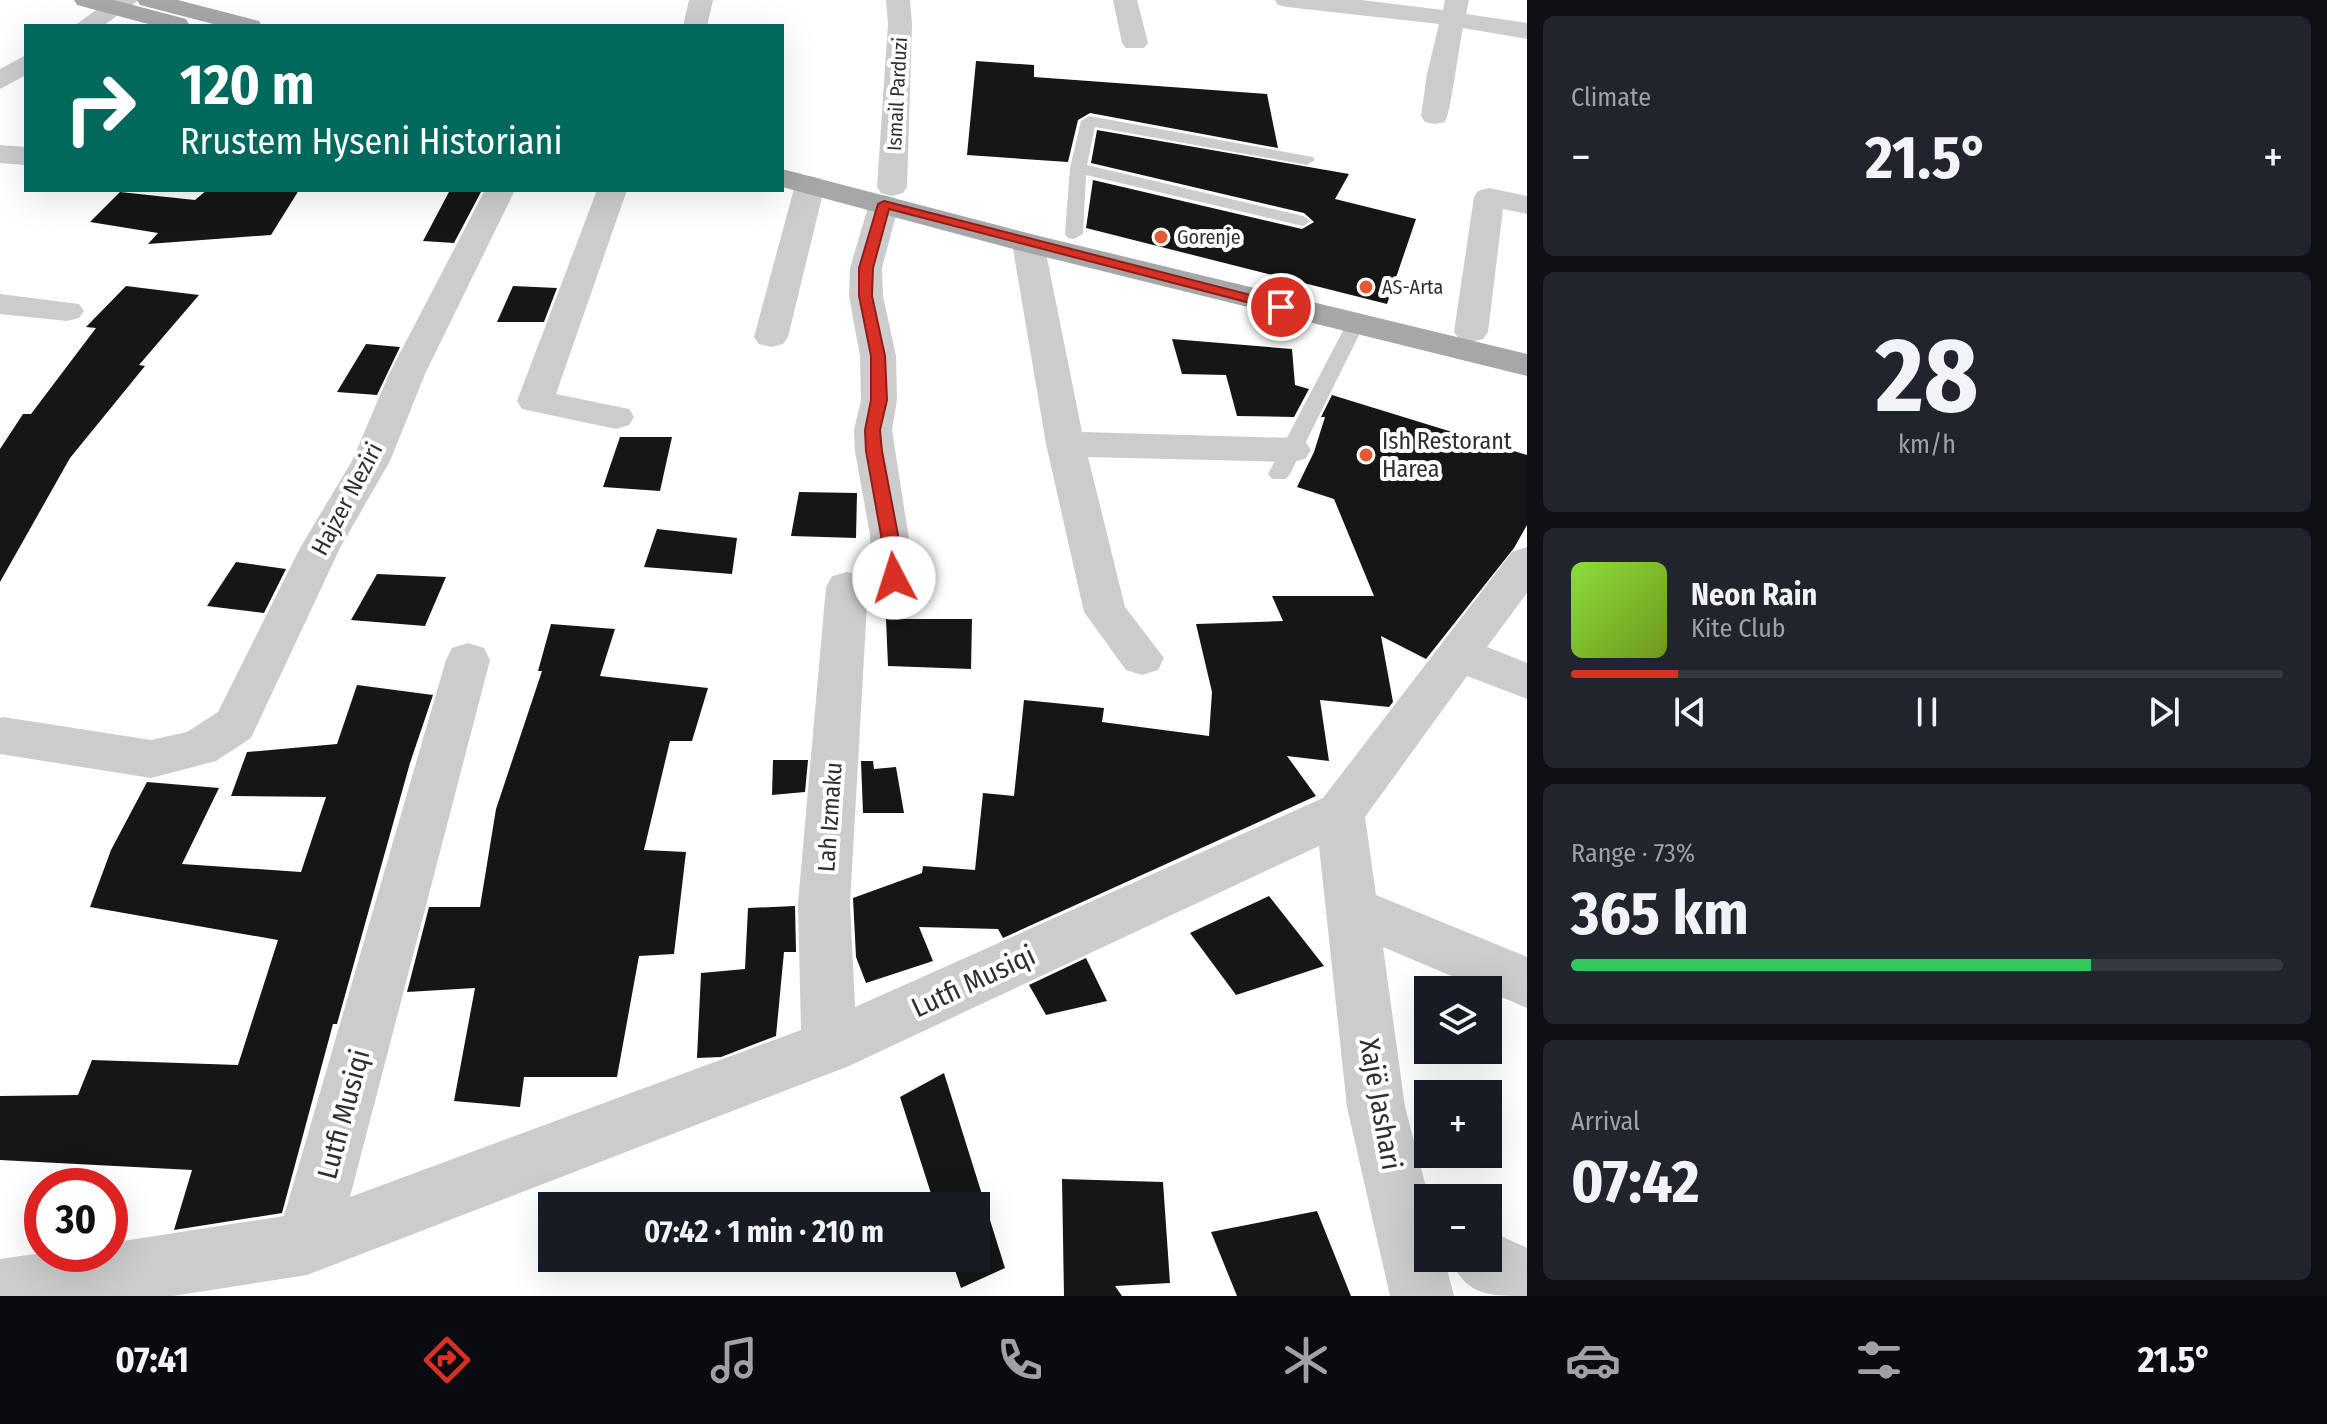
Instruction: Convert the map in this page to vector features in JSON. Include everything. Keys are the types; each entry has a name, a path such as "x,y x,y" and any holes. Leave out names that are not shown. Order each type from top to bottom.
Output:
{"main road":[{"path":"86,0 120,4 181,24"},
{"path":"149,0 242,24"},
{"path":"784,161 1028,243 1527,365"},
{"path":"796,181 888,196 1074,234 1527,346"}],"street":[{"path":"695,24 701,0"},
{"name":"Ismail Parduzi","path":"894,578 890,535 874,451 873,430 879,400 878,356 866,296 866,268 888,196 900,24 898,0"},
{"path":"1125,0 1135,43"},
{"path":"1287,0 1455,10 1527,31"},
{"path":"89,24 120,4"},
{"path":"1435,116 1440,74 1455,10"},
{"path":"0,81 24,64"},
{"path":"0,154 24,156"},
{"path":"771,337 796,181"},
{"name":"Hajzer Neziri","path":"3,736 151,759 199,748 235,725 320,548 371,461 407,374 499,192"},
{"path":"611,192 535,401 616,417"},
{"path":"1471,332 1489,197 1527,205"},
{"path":"1028,243 1065,444 1105,612 1142,658"},
{"path":"0,304 67,319 0,320"},
{"path":"1065,444 1285,462"},
{"name":"Lutfi Musiqi","path":"0,1291 307,1244 829,1047 1340,813 1527,562"},
{"name":"Lah Izmaku","path":"829,1047 824,903 847,587"},
{"path":"1459,654 1527,682"},
{"name":"Lutfi Musiqi","path":"307,1244 468,660"},
{"name":"Xajë Jashari","path":"1340,813 1376,1107 1414,1218"},
{"path":"1353,910 1527,983"},
{"path":"1502,1269 1527,1282"},
{"name":"Xajë Jashari","path":"1420,1272 1422,1296"}],"lane":[{"path":"1074,234 1078,168 1089,121 1307,160"},
{"path":"1078,168 1303,221"},
{"path":"1285,462 1356,323"}],"building":[{"path":"976,61 1034,65 1034,77 1267,94 1278,148 1090,113 1078,120 1068,162 967,155"},
{"path":"1097,130 1349,174 1335,199 1416,219 1387,304 1086,228 1093,180 1302,229 1314,222 1304,213 1091,163"},
{"path":"120,192 195,200 205,192 298,192 271,235 148,244 158,233 90,222"},
{"path":"449,192 481,192 454,243 423,241"},
{"path":"126,286 199,295 139,365 145,366 70,458 0,582 0,449 23,414 31,414 96,328 86,327"},
{"path":"513,286 557,288 544,322 497,322"},
{"path":"1172,339 1292,349 1295,385 1309,389 1294,417 1237,416 1226,375 1182,374"},
{"path":"366,344 400,347 377,395 337,392"},
{"path":"1332,395 1527,455 1527,525 1514,548 1426,659 1381,636 1393,702 1389,707 1320,700 1329,761 1287,756 1316,796 1003,938 998,929 919,927 933,961 866,983 856,957 853,898 922,873 923,866 975,870 983,793 1014,796 1024,700 1104,708 1102,722 1209,736 1212,692 1196,624 1283,621 1272,596 1374,596 1334,499 1297,487 1314,452 1325,417 1321,417"},
{"path":"620,437 672,437 660,491 603,487"},
{"path":"799,492 857,493 856,538 791,536"},
{"path":"657,529 737,538 732,574 644,567"},
{"path":"236,562 286,569 264,613 207,606"},
{"path":"377,574 446,577 425,626 351,620"},
{"path":"886,619 972,619 971,669 888,666"},
{"path":"551,624 615,629 600,676 708,688 692,741 670,741 644,850 686,852 674,954 639,956 617,1077 524,1077 520,1107 454,1101 475,988 407,992 429,907 480,907 496,809 542,671 538,671"},
{"path":"357,685 433,695 410,763 337,1024 333,1024 282,1213 174,1230 192,1170 0,1160 0,1096 78,1095 92,1060 238,1065 278,940 90,907 111,850 147,782 219,788 182,864 301,872 326,797 231,796 247,752 337,744"},
{"path":"773,760 808,760 805,792 772,795"},
{"path":"861,761 873,761 874,769 896,767 904,813 863,813"},
{"path":"1269,896 1324,966 1236,995 1190,933"},
{"path":"795,906 796,952 784,952 776,1036 721,1057 697,1058 701,973 745,969 748,908"},
{"path":"1086,958 1107,1001 1046,1015 1029,985"},
{"path":"944,1073 981,1192 931,1192 900,1097"},
{"path":"1062,1179 1163,1182 1170,1283 1115,1286 1122,1296 1064,1296"},
{"path":"1317,1211 1351,1296 1237,1296 1211,1232"},
{"path":"990,1220 1005,1268 961,1288 956,1272 990,1272"}],"place":[{"name":"Gorenje","path":"1161,237"},
{"name":"AS-Arta","path":"1366,287"},
{"name":"Ish Restorant Harea","path":"1366,455"}],"route":[{"path":"894,578 890,535 874,451 873,430 879,400 878,356 866,296 866,268 884,204 1281,307"}]}
